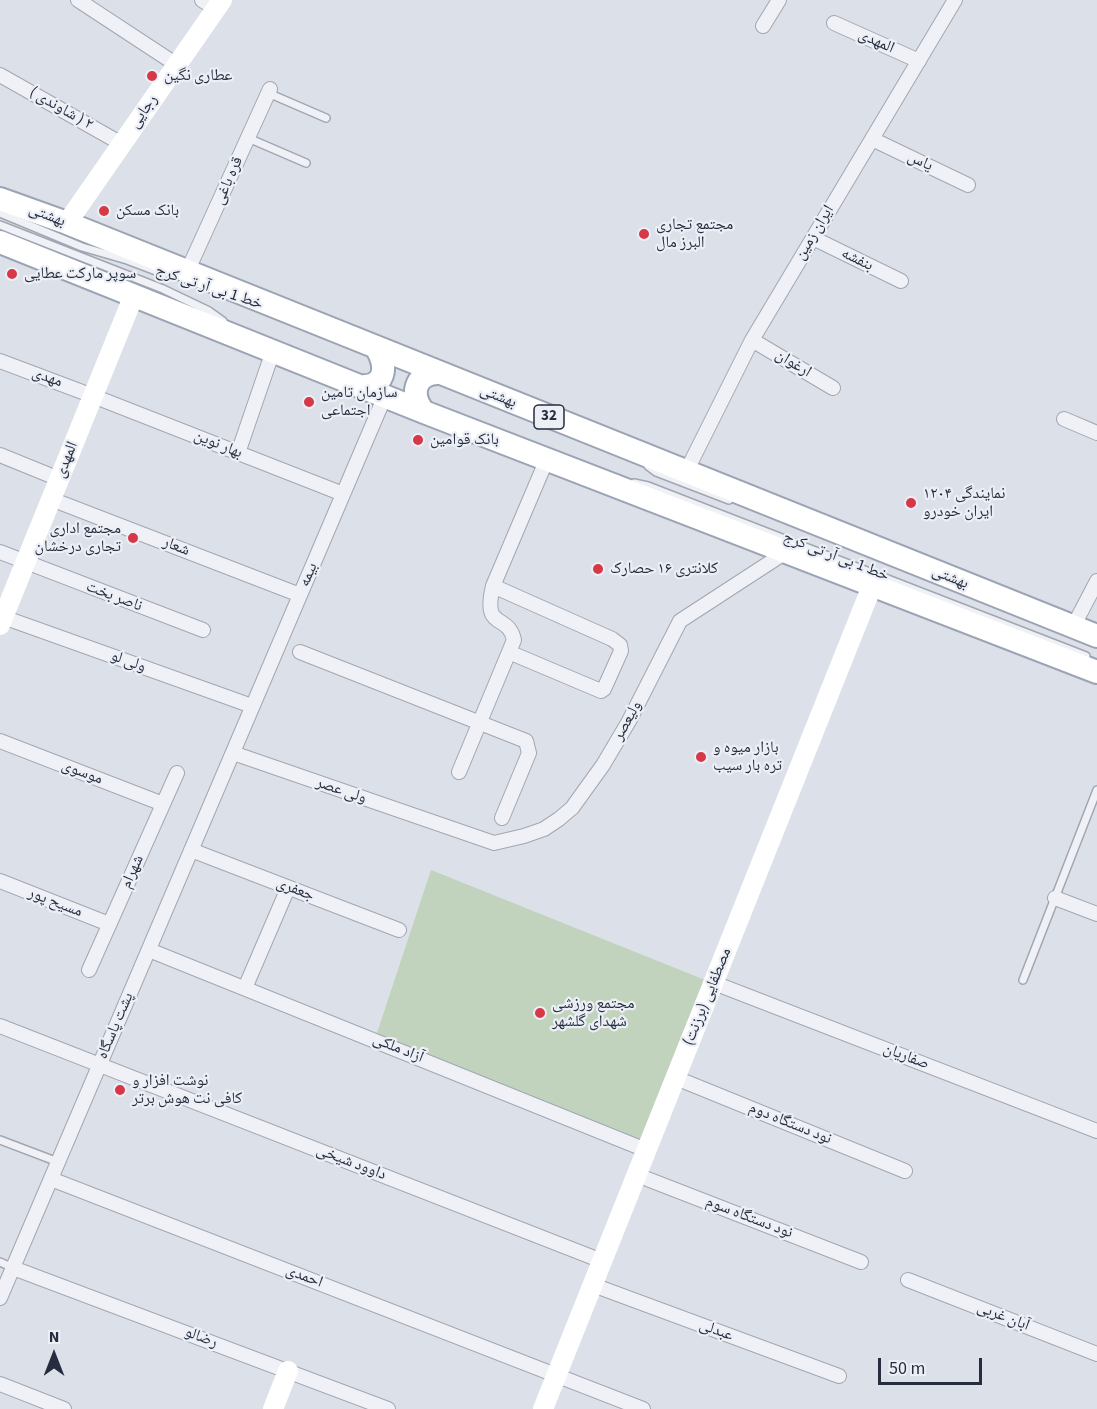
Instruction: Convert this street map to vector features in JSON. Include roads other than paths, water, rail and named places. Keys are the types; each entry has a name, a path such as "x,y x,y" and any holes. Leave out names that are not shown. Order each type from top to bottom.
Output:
{"main road":[{"name":"بهشتی","path":"0,199 67,223 177,274 284,311 1097,636"},
{"name":"32","path":"0,242 424,412 1097,672"},
{"path":"359,386 371,385 381,377 384,365 377,349"},
{"path":"424,412 415,397 416,385 425,375 437,373"}],"street":[{"path":"78,0 177,65"},
{"path":"763,26 778,0"},
{"name":"ایران زمین","path":"686,472 752,340 955,0"},
{"name":"رجایی","path":"67,223 177,65 214,3"},
{"name":"المهدی","path":"834,23 918,61"},
{"name":"( شاوندی ) ۲","path":"0,75 122,144"},
{"name":"قره باغی","path":"177,274 248,138 269,91"},
{"name":"یاس","path":"872,139 968,185"},
{"name":"بنفشه","path":"813,238 901,281"},
{"name":"المهدی","path":"2,621 134,295"},
{"name":"ارغوان","path":"752,340 833,388"},
{"path":"238,453 267,349"},
{"name":"مهدی","path":"0,361 93,396"},
{"name":"بهار نوین","path":"93,396 343,494"},
{"name":"بیمه","path":"233,753 385,396"},
{"path":"1064,419 1097,433"},
{"path":"0,455 59,479"},
{"path":"459,772 511,652 514,640 512,632 493,617 489,610 494,586 547,459"},
{"name":"شعار","path":"51,500 300,595"},
{"name":"ناصر بخت","path":"0,552 25,564 203,630"},
{"name":"ولیعصر","path":"448,828 494,843 544,829 559,819 572,808 603,765 629,721 680,621 786,552"},
{"path":"1074,627 1097,581"},
{"path":"494,586 612,639 620,645 621,651 601,691 511,652"},
{"name":"مصطفایی (برزنت)","path":"543,1409 872,586"},
{"name":"ولی لو","path":"2,621 252,706"},
{"path":"300,652 526,741 529,753 502,818"},
{"name":"موسوی","path":"0,741 163,804"},
{"name":"ولی عصر","path":"233,753 448,828"},
{"name":"پشت پاسگاه","path":"0,1298 7,1265 51,1179 233,753"},
{"name":"شهرام","path":"89,970 177,773"},
{"name":"جعفری","path":"191,850 399,930"},
{"name":"مسیح پور","path":"0,881 109,924"},
{"path":"245,988 288,888"},
{"path":"1055,898 1097,914"},
{"name":"آزاد ملکی","path":"149,950 646,1150"},
{"name":"صفاریان","path":"714,983 1097,1131"},
{"name":"داوود شیخی","path":"0,1026 602,1261"},
{"name":"نود دستگاه دوم","path":"676,1078 905,1171"},
{"name":"نود دستگاه سوم","path":"637,1174 861,1262"},
{"name":"احمدی","path":"51,1179 643,1409"},
{"name":"رضالو","path":"7,1265 388,1409"},
{"name":"آبان غربی","path":"908,1280 1097,1354"},
{"name":"عبدلی","path":"592,1286 839,1376"},
{"path":"273,1409 288,1371"},
{"path":"0,1384 64,1409"}],"lane":[{"path":"269,91 326,118"},
{"path":"248,138 306,163"},
{"name":"خط 1 بی آر تی کرج","path":"0,213 82,247 177,274"},
{"name":"خط 1 بی آر تی کرج","path":"0,225 163,290 209,311 267,349"},
{"name":"خط 1 بی آر تی کرج","path":"218,293 284,311"},
{"path":"616,444 656,472 738,504"},
{"name":"خط 1 بی آر تی کرج","path":"570,468 648,486 1097,660"},
{"path":"989,602 1097,644"},
{"path":"1023,980 1097,790"},
{"path":"0,1140 58,1162"}],"place":[{"name":"عطاری نگین","path":"152,76"},
{"name":"بانک مسکن","path":"104,211"},
{"name":"مجتمع تجاری البرز مال","path":"644,234"},
{"name":"سوپر مارکت عطایی","path":"12,274"},
{"name":"سازمان تامین اجتماعی","path":"309,402"},
{"name":"بانک قوامین","path":"418,440"},
{"name":"۱۲۰۴ نمایندگی ایران خودرو","path":"911,503"},
{"name":"مجتمع اداری تجاری درخشان","path":"133,538"},
{"name":"کلانتری ۱۶ حصارک","path":"598,569"},
{"name":"بازار میوه و تره بار سیب","path":"701,757"},
{"name":"مجتمع ورزشی شهدای گلشهر","path":"540,1013"},
{"name":"نوشت افزار و کافی نت هوش برتر","path":"120,1090"}]}
